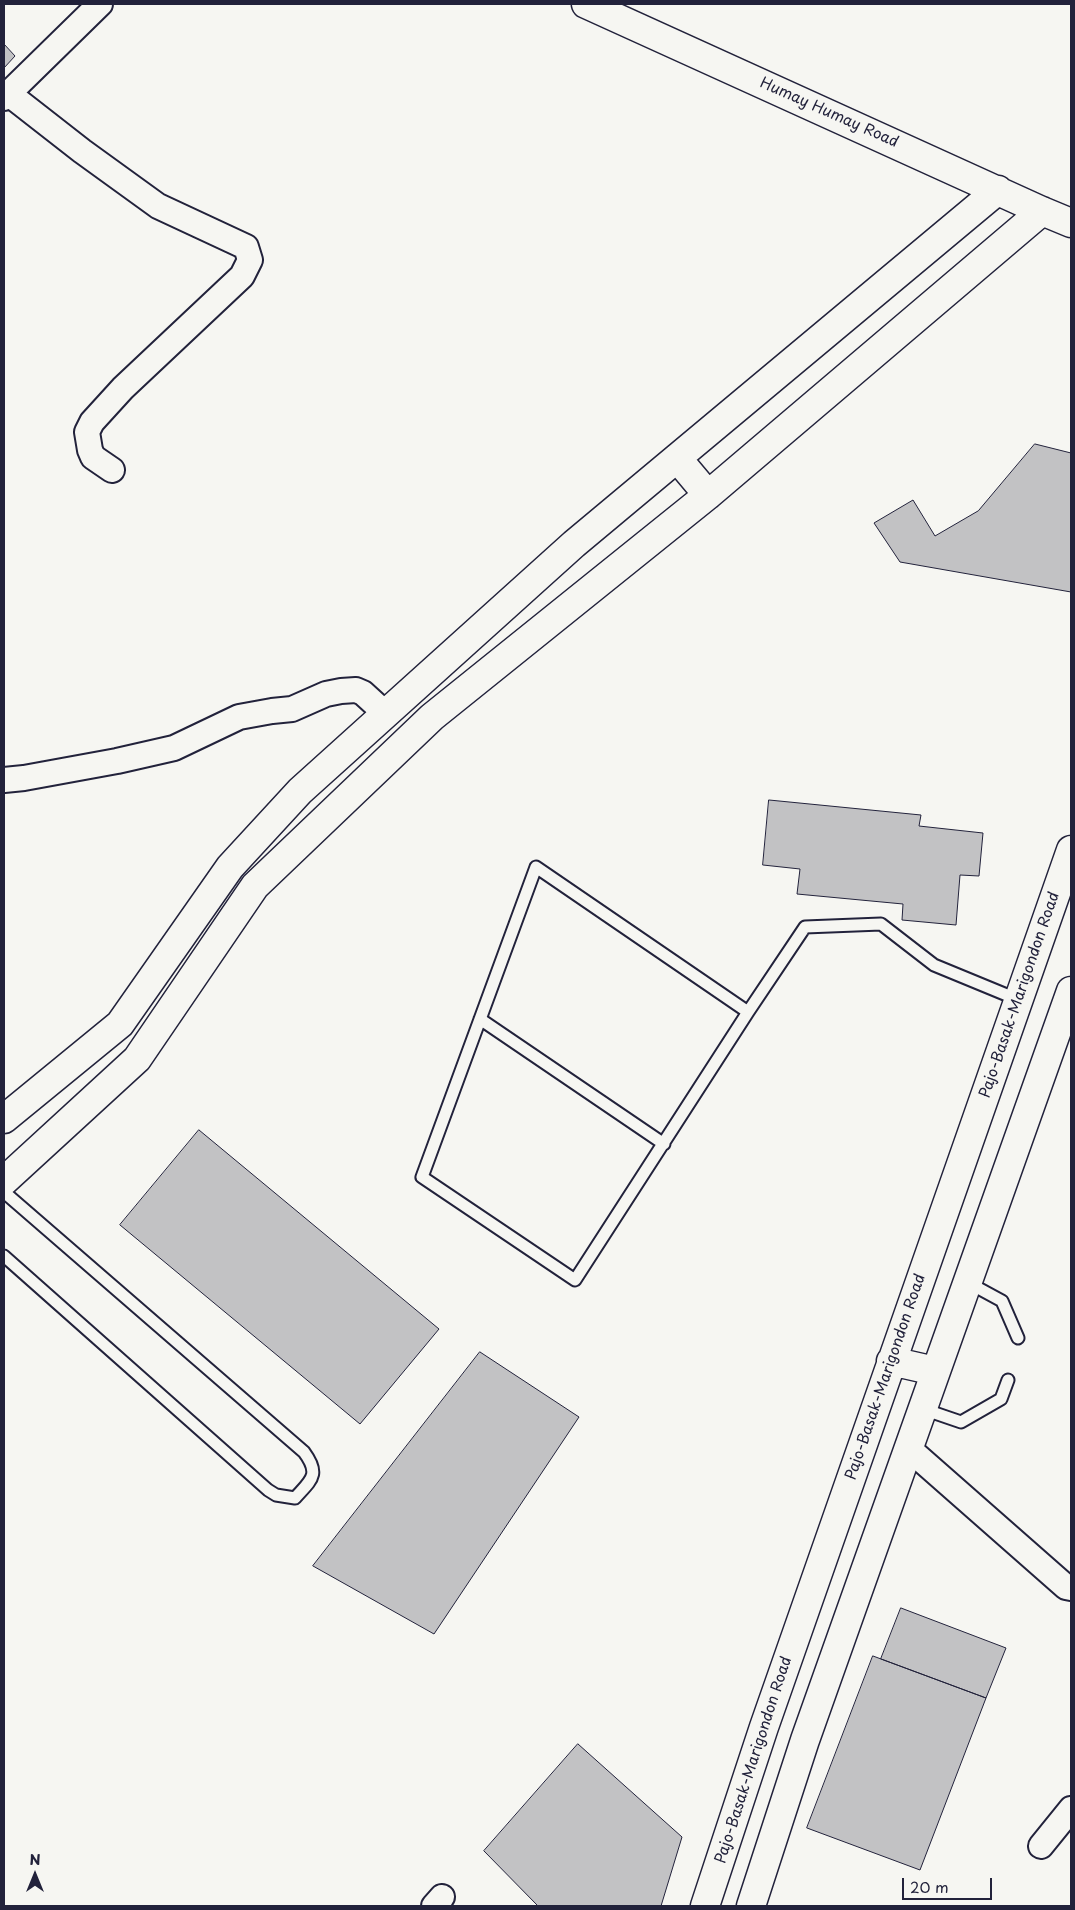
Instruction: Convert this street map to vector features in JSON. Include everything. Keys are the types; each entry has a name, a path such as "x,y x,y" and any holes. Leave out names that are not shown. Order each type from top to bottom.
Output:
{"street":[{"path":"100,4 6,96 158,206 246,248 250,260 242,276 123,388 92,422 87,432 90,450 93,457 112,470"},
{"name":"Humay Humay Road","path":"586,4 1071,223"},
{"path":"4,1119 120,1024 230,867 300,791 574,544 998,190"},
{"path":"4,1181 137,1059 255,886 432,718 708,495 1042,211"},
{"path":"677,458 708,495"},
{"path":"4,780 24,778 174,748 239,717 292,709 326,694 341,691 356,690 363,693 386,714"},
{"name":"Pajo-Basak-Marigondon Road","path":"705,1906 764,1727 1071,850"},
{"path":"751,1906 805,1740 1071,991"},
{"path":"891,1361 935,1371"},
{"path":"908,1448 1066,1587 1071,1588"},
{"path":"1041,1846 1071,1809"}],"lane":[{"path":"748,1012 536,867 422,1177 575,1280 805,927 881,924 934,965 1019,1000"},
{"path":"480,1019 664,1144"},
{"path":"4,1192 304,1452 311,1461 312,1479 295,1498 276,1495 268,1490 4,1256"},
{"path":"967,1282 1002,1301 1018,1338"},
{"path":"922,1408 962,1422 1001,1399 1008,1380"}],"building":[{"path":"4,44 15,56 4,68"},
{"path":"1035,444 1071,453 1071,592 900,562 874,523 913,500 935,536 978,511"},
{"path":"769,800 921,815 919,826 983,833 979,876 960,875 956,925 902,920 903,904 797,894 800,869 763,865"},
{"path":"199,1130 439,1329 360,1424 120,1225"},
{"path":"480,1352 579,1417 434,1634 313,1566"},
{"path":"901,1608 1006,1648 986,1698 881,1659"},
{"path":"873,1656 986,1698 920,1870 807,1828"},
{"path":"578,1744 682,1837 661,1906 538,1906 484,1851"}]}
